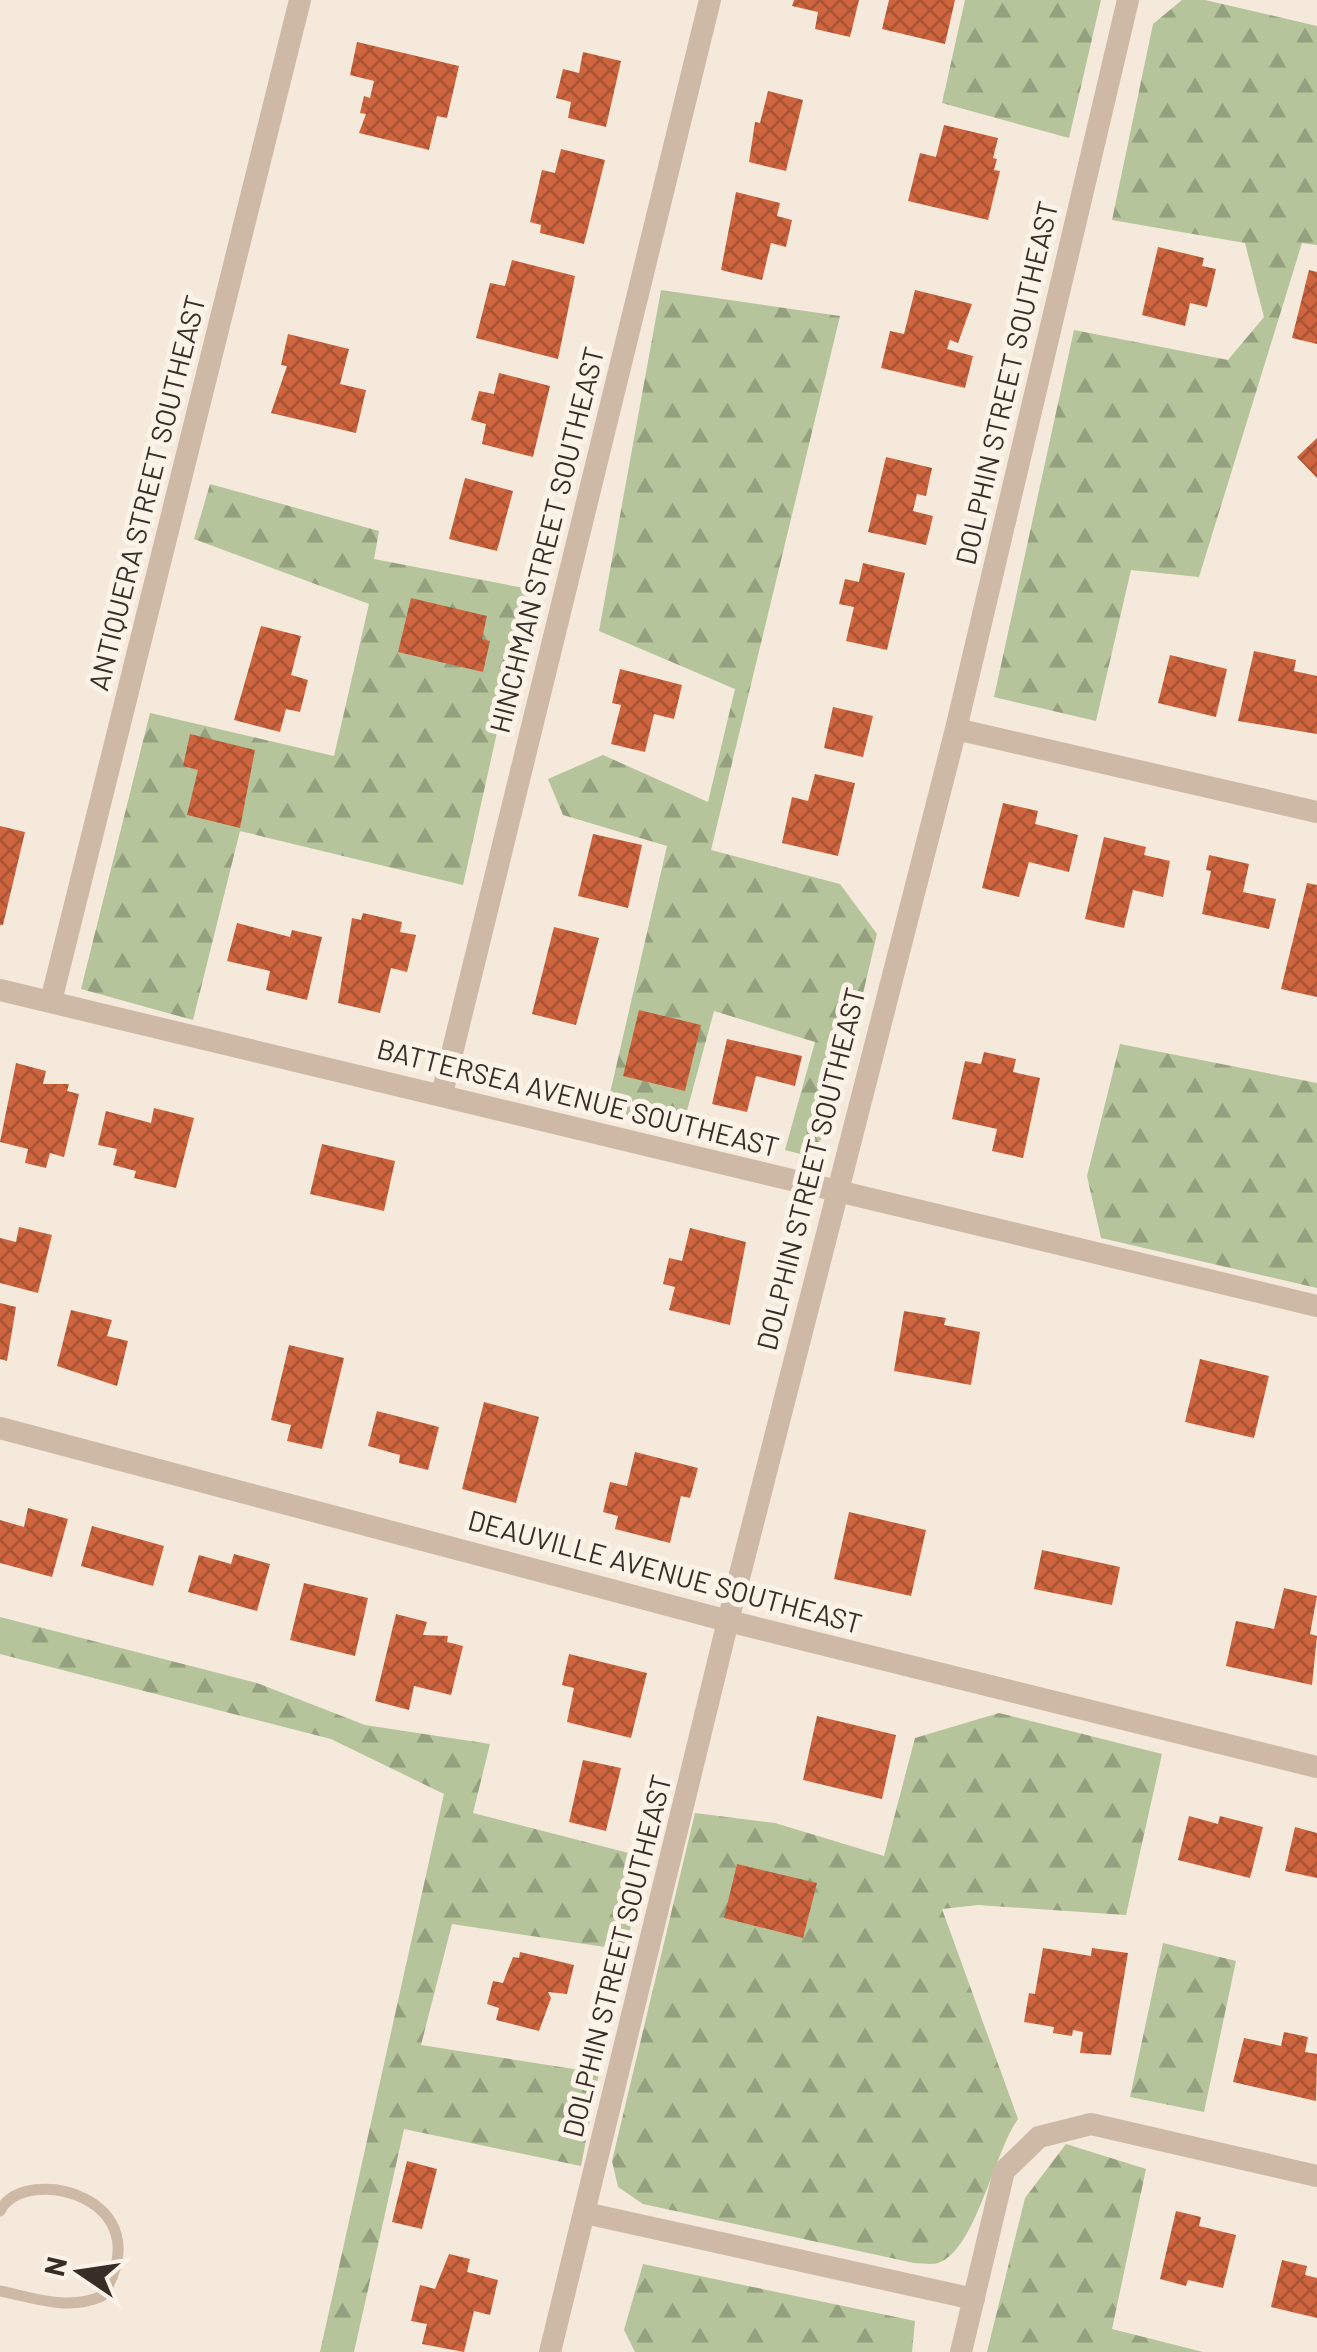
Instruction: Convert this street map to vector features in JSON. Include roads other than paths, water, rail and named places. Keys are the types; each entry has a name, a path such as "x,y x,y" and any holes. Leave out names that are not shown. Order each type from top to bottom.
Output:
{"street":[{"name":"ANTIQUERA STREET SOUTHEAST","path":"51,1002 300,0"},
{"name":"HINCHMAN STREET SOUTHEAST","path":"442,1094 710,0"},
{"name":"DOLPHIN STREET SOUTHEAST","path":"550,2352 835,1192 956,729 1128,0"},
{"path":"956,729 1317,812"},
{"name":"BATTERSEA AVENUE SOUTHEAST","path":"0,990 1317,1306"},
{"name":"DEAUVILLE AVENUE SOUTHEAST","path":"0,1428 728,1622 1317,1766"},
{"path":"961,2352 1004,2171 1039,2137 1091,2124 1317,2176"},
{"path":"586,2213 974,2299"}],"lane":[{"path":"0,2211 16,2194 30,2190 87,2199 104,2210 118,2233 120,2257 102,2296 85,2304 59,2304 0,2291"}]}
